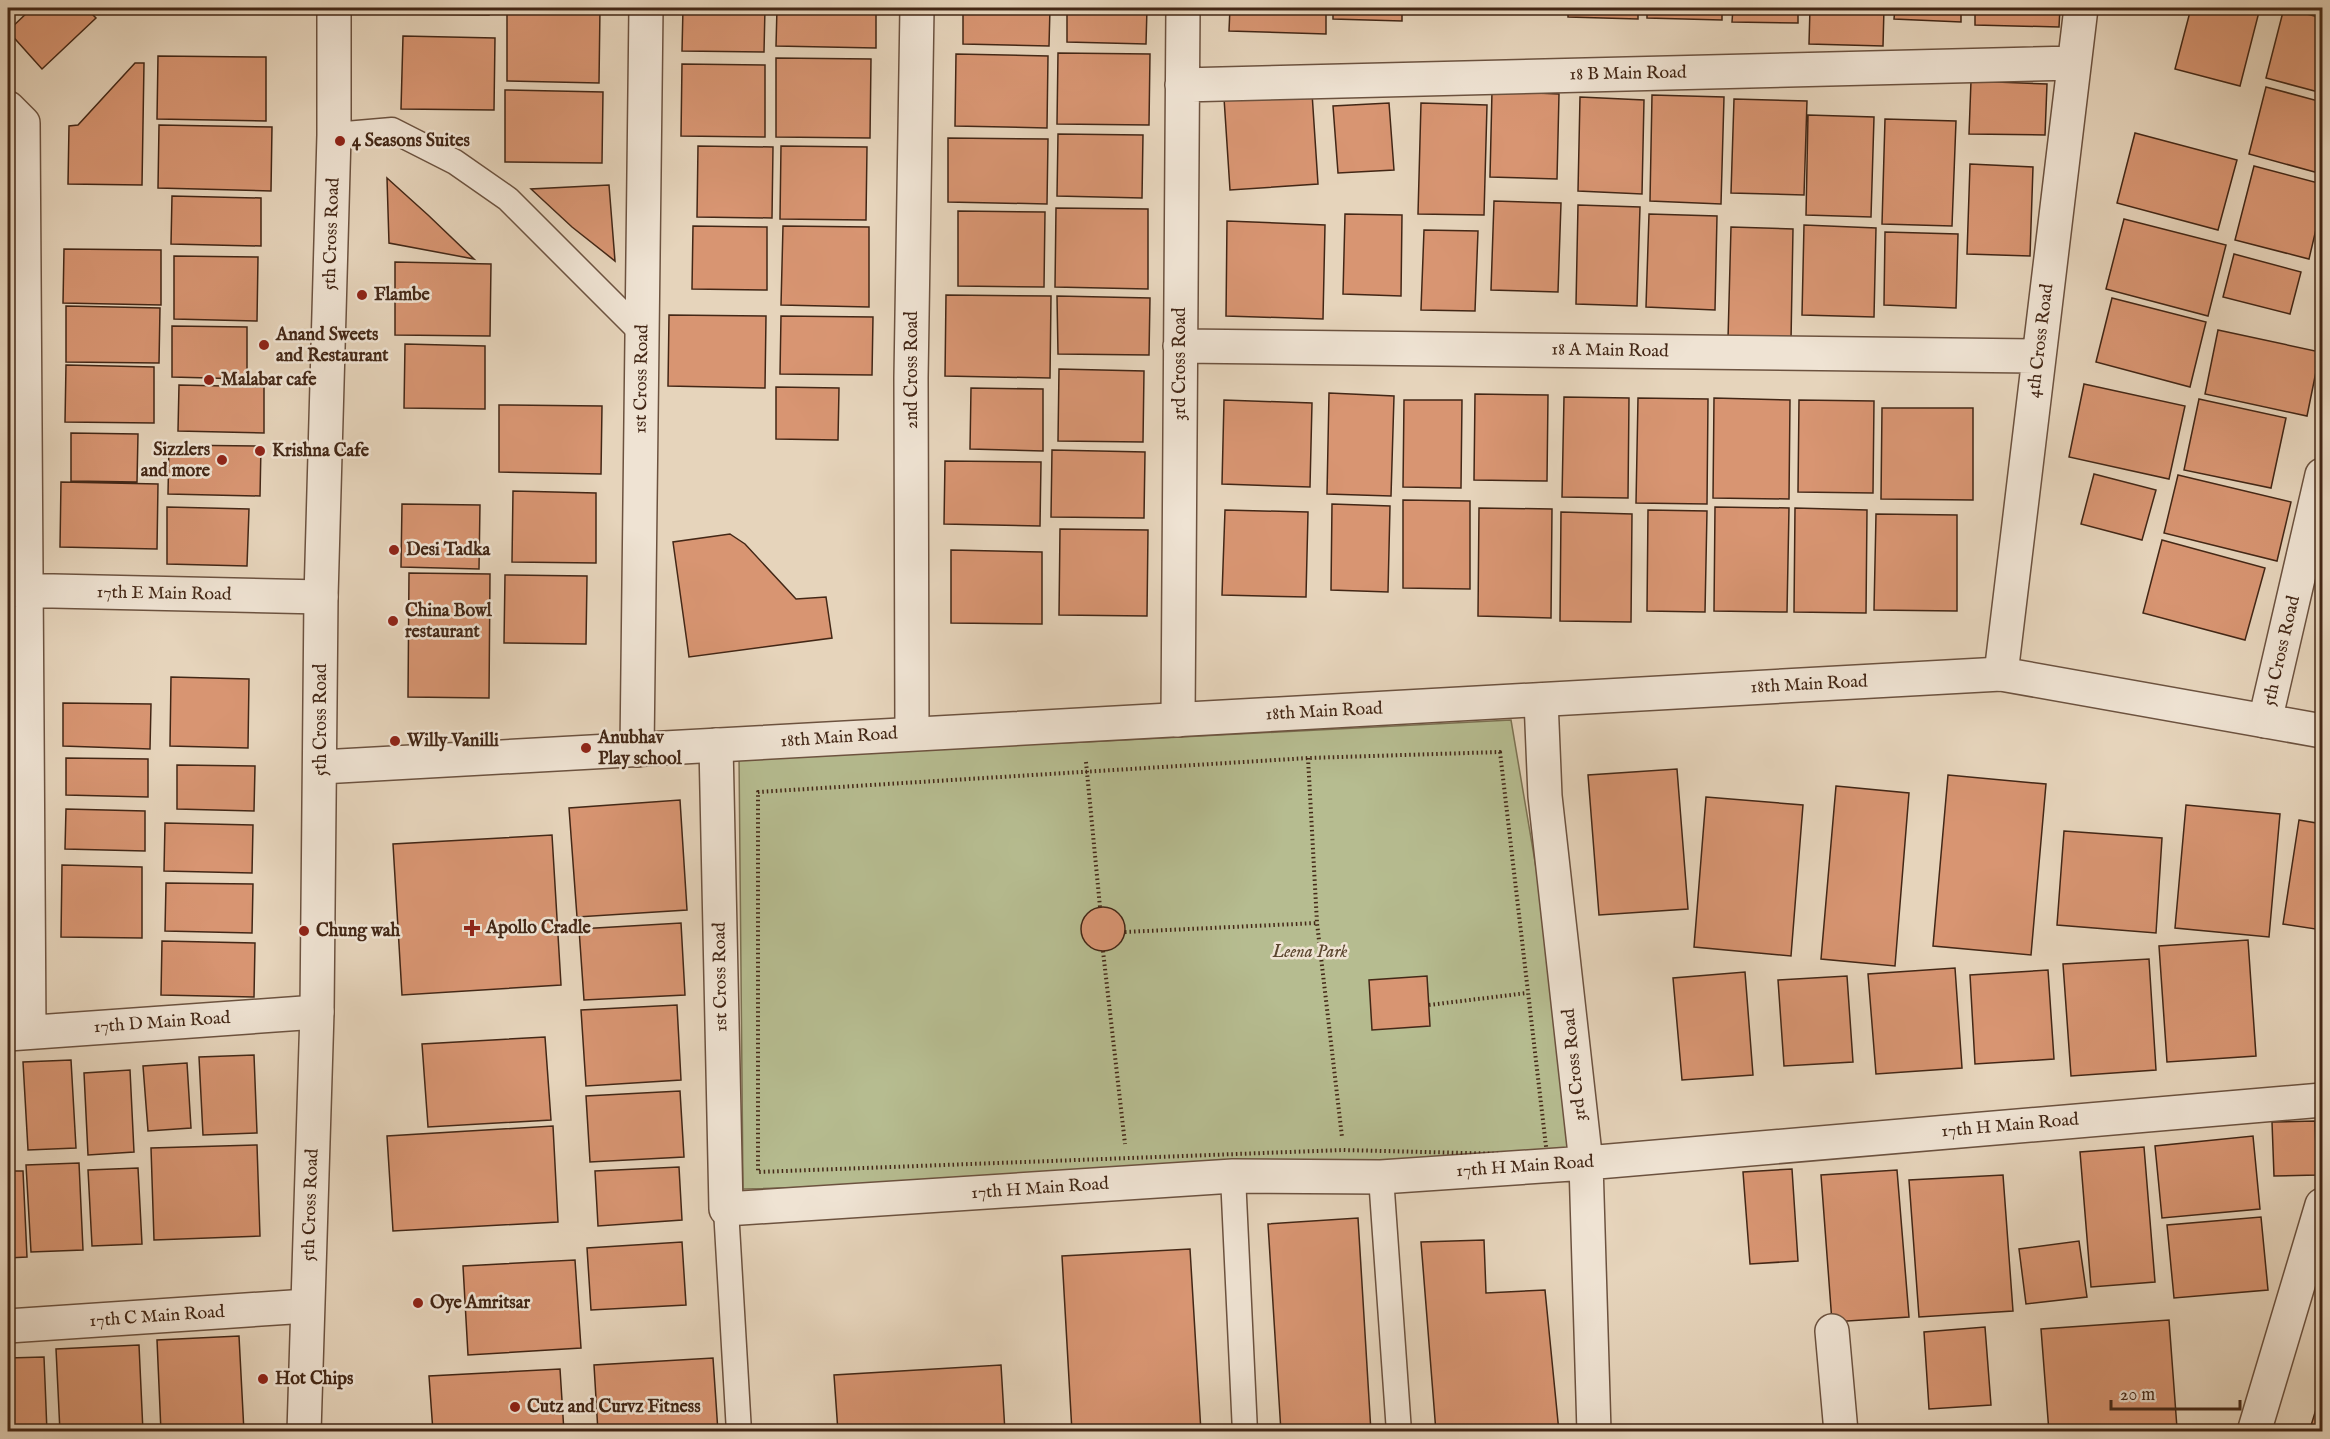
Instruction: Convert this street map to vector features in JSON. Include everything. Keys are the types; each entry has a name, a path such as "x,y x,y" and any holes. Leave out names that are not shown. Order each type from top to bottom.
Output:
{"street":[{"name":"5th Cross Road","path":"304,1431 317,1012 321,597 334,135 334,8"},
{"name":"1st Cross Road","path":"637,750 646,8"},
{"name":"2nd Cross Road","path":"912,733 911,378 917,8"},
{"name":"3rd Cross Road","path":"1178,720 1183,8"},
{"name":"4th Cross Road","path":"2001,674 2081,8"},
{"name":"18 B Main Road","path":"1182,85 2074,63"},
{"path":"8,108 23,123 17,590 18,1033"},
{"name":"18 A Main Road","path":"1180,346 2039,356"},
{"name":"5th Cross Road","path":"2265,721 2322,475"},
{"name":"17th E Main Road","path":"17,590 321,597"},
{"name":"18th Main Road","path":"321,767 2001,674 2322,731"},
{"name":"3rd Cross Road","path":"1541,700 1545,796 1586,1163 1594,1431"},
{"name":"1st Cross Road","path":"716,746 726,1209"},
{"name":"17th D Main Road","path":"18,1033 317,1012"},
{"name":"17th H Main Road","path":"726,1209 1233,1176 1381,1177 1586,1163 2322,1100"},
{"path":"2254,1431 2322,1205"},
{"name":"17th C Main Road","path":"8,1326 307,1306"},
{"path":"1832,1331 1841,1431"}],"lane":[{"path":"334,135 392,130 455,162 508,199 642,333"},
{"path":"1233,1176 1245,1431"},
{"path":"1381,1177 1399,1431"},
{"path":"726,1209 740,1431"}],"path":[{"path":"1500,752 1547,1155 1343,1150 1127,1160 758,1172 758,792 1086,772 1308,758 1500,752"},
{"path":"1308,758 1317,923 1343,1150"},
{"path":"1086,772 1100,907"},
{"path":"1125,932 1317,923"},
{"path":"1103,951 1127,1160"},
{"path":"1429,1005 1528,993"}],"green space":[{"name":"Leena Park","path":"1511,720 1586,1163 1233,1176 743,1189 739,754 1086,742"}],"building":[{"path":"8,8 18,8 8,18"},
{"path":"32,8 86,8 96,18 42,69 8,31"},
{"path":"398,8 489,8 489,15 398,14"},
{"path":"507,8 600,8 599,83 507,81"},
{"path":"683,8 765,8 764,52 682,51"},
{"path":"777,8 876,8 876,48 776,46"},
{"path":"963,8 1050,8 1049,46 963,44"},
{"path":"1067,8 1147,8 1146,44 1067,42"},
{"path":"1230,8 1326,8 1326,34 1229,31"},
{"path":"1333,8 1402,8 1402,21 1333,19"},
{"path":"1504,8 1562,8 1562,10"},
{"path":"1568,8 1638,8 1638,19 1568,17"},
{"path":"1647,8 1722,8 1722,20 1647,18"},
{"path":"1733,8 1798,8 1798,23 1732,22"},
{"path":"1810,8 1884,8 1883,46 1809,44"},
{"path":"1895,8 1961,8 1961,22 1894,19"},
{"path":"1975,8 2060,8 2059,27 1975,25"},
{"path":"2191,8 2260,8 2240,86 2175,69"},
{"path":"2284,8 2322,18 2322,93 2266,78"},
{"path":"403,36 495,38 494,110 401,109"},
{"path":"1058,53 1150,54 1149,125 1057,124"},
{"path":"956,54 1048,56 1047,128 955,126"},
{"path":"158,56 266,57 266,121 157,119"},
{"path":"776,58 871,59 870,138 776,137"},
{"path":"135,63 144,63 142,185 68,184 69,126 78,125"},
{"path":"682,64 765,65 765,137 681,136"},
{"path":"1971,81 2047,84 2045,135 1969,134"},
{"path":"2266,87 2322,102 2322,174 2249,154"},
{"path":"505,90 603,92 602,163 505,162"},
{"path":"1492,91 1559,94 1557,179 1490,177"},
{"path":"1312,93 1318,184 1230,190 1224,98"},
{"path":"1652,95 1724,97 1721,204 1650,201"},
{"path":"1580,97 1644,100 1642,194 1578,191"},
{"path":"1734,99 1807,101 1804,195 1731,193"},
{"path":"1389,103 1394,170 1338,173 1333,106"},
{"path":"1421,103 1487,105 1484,215 1418,214"},
{"path":"1808,115 1874,117 1871,217 1806,215"},
{"path":"1885,119 1956,121 1952,226 1882,224"},
{"path":"159,125 272,127 271,191 158,188"},
{"path":"2135,133 2237,160 2218,230 2117,203"},
{"path":"1058,134 1143,135 1142,198 1057,196"},
{"path":"948,138 1048,139 1047,204 948,202"},
{"path":"698,146 773,147 772,218 697,217"},
{"path":"781,146 867,147 866,220 780,219"},
{"path":"1970,164 2033,167 2030,256 1967,254"},
{"path":"2254,166 2322,184 2322,204 2309,259 2235,240"},
{"path":"387,178 428,215 474,259 389,243"},
{"path":"609,185 615,261 572,227 531,189"},
{"path":"172,196 261,198 261,246 171,244"},
{"path":"1494,201 1561,203 1558,292 1491,290"},
{"path":"1578,205 1640,207 1637,306 1576,304"},
{"path":"1056,208 1148,209 1148,289 1055,287"},
{"path":"958,211 1045,212 1044,287 958,286"},
{"path":"1345,214 1402,215 1401,296 1343,294"},
{"path":"1649,214 1717,216 1715,310 1646,307"},
{"path":"2124,219 2226,245 2208,316 2106,289"},
{"path":"1227,221 1325,225 1323,319 1226,316"},
{"path":"1804,225 1876,228 1874,317 1802,315"},
{"path":"693,226 767,227 767,290 692,289"},
{"path":"783,226 869,227 869,307 781,305"},
{"path":"1731,227 1793,229 1791,341 1728,339"},
{"path":"1424,230 1478,231 1475,311 1421,310"},
{"path":"1885,232 1958,234 1956,308 1884,305"},
{"path":"64,249 161,250 161,305 63,303"},
{"path":"2234,254 2301,272 2290,314 2223,297"},
{"path":"174,256 258,257 257,321 174,319"},
{"path":"395,262 491,264 490,336 395,335"},
{"path":"946,295 1051,296 1050,378 945,376"},
{"path":"1057,296 1150,298 1149,355 1058,354"},
{"path":"2112,298 2206,322 2190,387 2096,362"},
{"path":"66,306 160,308 159,363 66,362"},
{"path":"669,315 766,316 765,388 668,386"},
{"path":"781,316 873,317 872,375 780,374"},
{"path":"172,326 247,327 247,379 172,377"},
{"path":"2218,330 2320,352 2307,416 2205,394"},
{"path":"405,344 485,346 485,409 404,408"},
{"path":"66,365 154,367 154,423 65,422"},
{"path":"1059,369 1144,371 1143,442 1058,441"},
{"path":"2084,384 2185,406 2169,479 2069,457"},
{"path":"179,385 264,387 264,433 178,431"},
{"path":"776,387 839,388 838,440 776,439"},
{"path":"971,388 1043,389 1043,451 970,449"},
{"path":"1329,393 1394,396 1391,496 1327,494"},
{"path":"1475,394 1548,395 1547,481 1474,480"},
{"path":"1564,397 1629,398 1628,498 1562,497"},
{"path":"1638,398 1708,399 1707,504 1636,503"},
{"path":"1714,398 1790,400 1789,499 1713,498"},
{"path":"2199,399 2286,418 2271,488 2184,470"},
{"path":"1224,400 1312,403 1310,487 1222,484"},
{"path":"1404,400 1462,400 1461,488 1403,487"},
{"path":"1799,400 1874,401 1873,493 1798,492"},
{"path":"499,405 602,406 601,474 499,472"},
{"path":"1882,408 1973,408 1973,500 1881,499"},
{"path":"71,433 138,434 137,482 71,481"},
{"path":"169,445 261,446 260,496 168,494"},
{"path":"1052,450 1145,452 1144,518 1051,517"},
{"path":"945,461 1041,462 1040,526 944,524"},
{"path":"2094,474 2156,490 2142,540 2081,524"},
{"path":"2178,475 2291,502 2277,561 2164,533"},
{"path":"61,482 158,484 157,549 60,547"},
{"path":"513,491 596,493 596,563 512,562"},
{"path":"1403,500 1470,501 1470,589 1403,588"},
{"path":"402,504 480,505 479,569 401,567"},
{"path":"1332,504 1390,506 1388,592 1331,590"},
{"path":"167,507 249,509 247,566 167,564"},
{"path":"1715,507 1789,508 1787,612 1714,611"},
{"path":"1479,508 1552,509 1551,618 1478,616"},
{"path":"1795,508 1867,510 1866,613 1794,612"},
{"path":"1225,510 1308,512 1306,597 1222,595"},
{"path":"1648,510 1707,511 1705,612 1647,611"},
{"path":"1561,512 1632,514 1631,622 1560,621"},
{"path":"1876,514 1957,515 1957,611 1874,610"},
{"path":"1060,529 1148,530 1147,616 1059,615"},
{"path":"730,534 745,544 796,599 826,597 832,638 689,657 673,542"},
{"path":"2162,540 2265,568 2245,640 2143,613"},
{"path":"951,550 1042,552 1042,624 951,623"},
{"path":"409,573 490,574 489,698 408,697"},
{"path":"505,575 587,576 586,644 504,643"},
{"path":"171,677 249,679 248,748 170,746"},
{"path":"63,703 151,704 150,749 63,746"},
{"path":"66,758 148,759 148,797 66,795"},
{"path":"177,765 255,766 254,811 177,809"},
{"path":"1677,769 1688,909 1599,915 1588,775"},
{"path":"1948,775 2046,784 2031,955 1933,946"},
{"path":"1836,786 1909,793 1895,966 1821,959"},
{"path":"1706,797 1803,805 1791,956 1694,947"},
{"path":"680,800 687,910 577,917 569,808"},
{"path":"2186,805 2280,814 2269,937 2175,928"},
{"path":"66,809 145,811 145,851 65,849"},
{"path":"2299,820 2322,824 2322,930 2283,924"},
{"path":"165,823 253,825 252,873 164,871"},
{"path":"2064,831 2162,838 2156,933 2057,925"},
{"path":"552,835 561,985 402,995 393,844"},
{"path":"62,865 142,867 142,938 61,937"},
{"path":"166,883 253,884 252,933 165,931"},
{"path":"1103,907 1119,913 1125,929 1119,945 1103,951 1087,945 1081,929 1087,913"},
{"path":"681,923 685,995 584,1000 579,929"},
{"path":"2248,940 2256,1056 2167,1062 2159,946"},
{"path":"162,941 255,943 254,997 161,995"},
{"path":"2149,959 2156,1070 2071,1076 2063,964"},
{"path":"1955,968 1962,1068 1876,1074 1868,974"},
{"path":"2048,970 2054,1059 1975,1064 1970,975"},
{"path":"1745,972 1753,1075 1682,1080 1673,978"},
{"path":"1427,976 1430,1026 1372,1030 1369,980"},
{"path":"1847,976 1853,1062 1784,1066 1778,980"},
{"path":"677,1005 681,1080 586,1086 581,1010"},
{"path":"545,1037 551,1120 428,1127 422,1044"},
{"path":"254,1055 257,1133 203,1135 199,1057"},
{"path":"71,1060 76,1148 28,1150 23,1062"},
{"path":"187,1063 191,1128 148,1131 143,1066"},
{"path":"130,1070 134,1152 88,1155 84,1073"},
{"path":"680,1091 684,1157 590,1162 586,1096"},
{"path":"2315,1121 2317,1175 2274,1176 2272,1122"},
{"path":"553,1126 558,1222 393,1231 387,1136"},
{"path":"2253,1136 2260,1209 2162,1218 2155,1146"},
{"path":"257,1145 260,1236 154,1240 151,1148"},
{"path":"2144,1147 2155,1282 2091,1287 2080,1152"},
{"path":"79,1163 83,1250 31,1252 26,1165"},
{"path":"679,1167 682,1220 598,1226 595,1171"},
{"path":"138,1168 142,1244 92,1246 88,1170"},
{"path":"1792,1169 1798,1261 1750,1264 1743,1172"},
{"path":"1897,1170 1909,1317 1832,1322 1821,1175"},
{"path":"8,1171 23,1171 27,1257 8,1258"},
{"path":"2003,1175 2013,1311 1919,1317 1909,1180"},
{"path":"2261,1217 2268,1290 2174,1298 2167,1225"},
{"path":"1358,1218 1371,1432 1281,1432 1268,1224"},
{"path":"1484,1240 1486,1293 1545,1290 1559,1432 1436,1432 1421,1242"},
{"path":"2079,1241 2087,1297 2026,1304 2019,1249"},
{"path":"682,1242 686,1305 591,1310 587,1248"},
{"path":"1190,1249 1201,1432 1072,1432 1062,1256"},
{"path":"575,1260 581,1348 468,1355 463,1266"},
{"path":"2169,1320 2177,1428 2120,1432 2049,1432 2041,1329"},
{"path":"1985,1327 1991,1405 1929,1409 1924,1332"},
{"path":"239,1336 244,1432 161,1432 157,1340"},
{"path":"139,1345 143,1432 60,1432 56,1349"},
{"path":"44,1357 47,1432 8,1432 8,1358"},
{"path":"713,1358 718,1432 598,1432 594,1365"},
{"path":"1001,1365 1005,1432 838,1432 834,1375"},
{"path":"560,1369 564,1432 433,1432 429,1376"},
{"path":"2322,1390 2322,1432 2309,1432"}],"place":[{"name":"4 Seasons Suites","path":"340,141"},
{"name":"Flambe","path":"362,295"},
{"name":"Anand Sweets and Restaurant","path":"264,345"},
{"name":"Malabar cafe","path":"209,380"},
{"name":"Krishna Cafe","path":"260,451"},
{"name":"Sizzlers and more","path":"222,460"},
{"name":"Desi Tadka","path":"394,550"},
{"name":"China Bowl restaurant","path":"393,621"},
{"name":"Willy Vanilli","path":"395,741"},
{"name":"Anubhav Play school","path":"586,748"},
{"name":"Apollo Cradle","path":"472,928"},
{"name":"Chung wah","path":"304,931"},
{"name":"Oye Amritsar","path":"418,1303"},
{"name":"Hot Chips","path":"263,1379"},
{"name":"Cutz and Curvz Fitness","path":"515,1407"}]}
